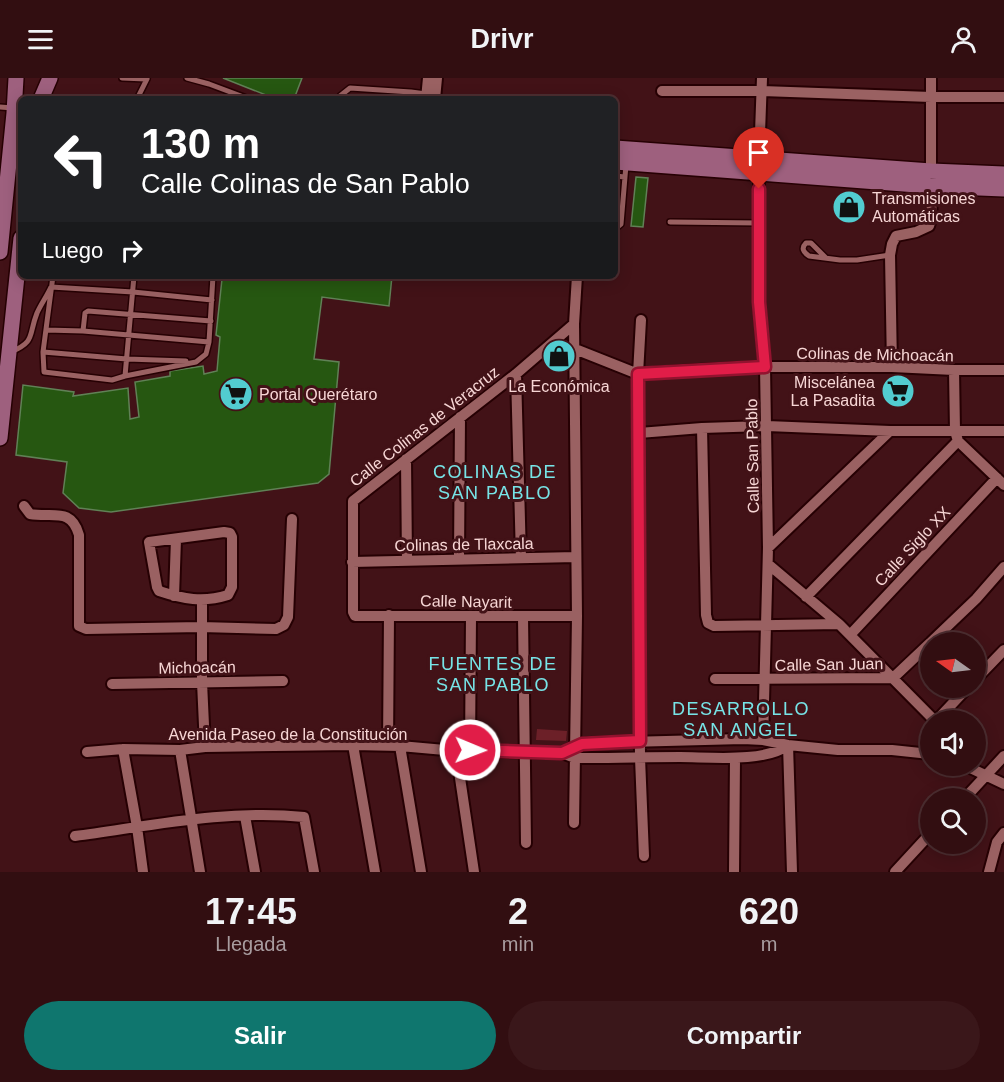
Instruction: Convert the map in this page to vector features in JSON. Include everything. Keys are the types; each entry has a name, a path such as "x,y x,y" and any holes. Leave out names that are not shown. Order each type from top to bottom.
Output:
{"main road":[{"path":"0,252 15,78"},
{"path":"43,96 50,78"},
{"path":"618,148 759,166 931,178 1004,189"},
{"path":"622,167 759,166"},
{"path":"931,178 1004,174"},
{"path":"0,438 18,267"}],"street":[{"path":"428,78 431,96"},
{"path":"431,96 437,78"},
{"name":"Calle San Pablo","path":"762,78 759,166 759,302 765,367 768,548 763,740"},
{"path":"892,367 890,255 892,244 896,236 916,232 929,226 932,216 931,78"},
{"path":"662,91 1004,97"},
{"path":"574,823 577,616 574,324 577,279"},
{"path":"641,320 638,374 640,758 644,856"},
{"name":"Calle Colinas de Veracruz","path":"355,616 352,562 353,501 516,374 574,324"},
{"path":"574,349 638,374"},
{"name":"Colinas de Michoacán","path":"638,374 765,367 1004,370"},
{"path":"954,370 956,436 1000,481"},
{"path":"516,374 521,558"},
{"path":"459,559 460,417"},
{"path":"639,433 767,426 956,436 1004,431"},
{"path":"702,428 708,623 714,626 839,624"},
{"path":"768,548 890,431"},
{"path":"807,597 956,436"},
{"path":"406,459 407,561"},
{"name":"Calle Siglo XX","path":"850,635 1000,481"},
{"path":"24,506 30,514 70,518 76,526 79,535 79,626 86,629 201,627 276,629 284,625 288,617 292,519"},
{"path":"231,533 232,587 228,595 202,600 174,596 159,591 149,542 176,539 231,533"},
{"path":"174,596 176,539"},
{"name":"Colinas de Tlaxcala","path":"352,562 576,557"},
{"path":"768,564 839,624 925,710"},
{"path":"941,632 976,599 1004,567"},
{"path":"202,600 205,747"},
{"path":"388,746 389,615"},
{"name":"Calle Nayarit","path":"355,616 577,616"},
{"path":"470,750 471,616"},
{"path":"523,617 526,843"},
{"path":"986,669 1004,650"},
{"path":"893,678 920,652"},
{"name":"Calle San Juan","path":"715,679 893,678"},
{"name":"Michoacán","path":"112,684 283,681"},
{"path":"945,710 957,698"},
{"name":"Avenida Paseo de la Constitución","path":"87,752 123,749 180,750 205,747 353,745 456,751 562,753 575,752 589,743 743,739 838,750 892,750 920,753"},
{"path":"353,745 375,872"},
{"path":"575,752 640,758 735,759 777,753 788,745"},
{"path":"788,745 792,872"},
{"path":"400,746 421,872"},
{"path":"123,749 143,872"},
{"path":"180,750 200,872"},
{"path":"456,751 474,872"},
{"path":"734,872 735,759"},
{"path":"986,774 1000,760"},
{"path":"986,775 1004,784"},
{"path":"974,788 984,776"},
{"path":"75,836 191,820 245,816 304,817 314,872"},
{"path":"245,816 255,872"},
{"path":"989,872 997,842 1004,833"},
{"path":"895,872 920,845"}],"lane":[{"path":"122,78 147,79 138,96"},
{"path":"187,78 241,96"},
{"path":"340,96 350,88 411,92 427,96"},
{"path":"618,219 624,187 622,167"},
{"path":"618,186 624,187"},
{"path":"618,195 623,196"},
{"path":"618,206 622,207"},
{"path":"670,222 759,223"},
{"path":"826,258 848,260 890,255"},
{"path":"52,279 43,352 44,372 112,380 196,362 206,354 211,321 213,279"},
{"path":"125,376 134,279"},
{"path":"9,353 23,347 30,339 38,310 51,287"},
{"path":"51,287 212,300"},
{"path":"83,331 85,313 88,311 211,321"},
{"path":"46,330 209,342"},
{"path":"43,352 196,362"}],"shaded area":[{"path":"537,729 567,731 566,741 536,740"}],"building":[{"path":"223,78 302,78 295,96 268,96"},
{"path":"636,177 648,178 643,227 631,226"},
{"name":"Portal Querétaro","path":"222,279 392,279 389,306 322,297 314,359 339,362 329,474 318,483 111,512 79,508 63,493 67,462 16,455 23,385 74,392 73,396 128,388 130,419 139,417 135,382 170,376 170,371 203,366 204,374 217,371 220,337 216,335"}],"place":[{"name":"Transmisiones Automáticas","path":"849,207"},
{"name":"La Económica","path":"559,356"},
{"name":"Miscelánea La Pasadita","path":"898,391"},
{"name":"Portal Querétaro","path":"236,394"}],"district":[{"name":"COLINAS DE SAN PABLO","path":"495,482"},
{"name":"FUENTES DE SAN PABLO","path":"493,674"},
{"name":"DESARROLLO SAN ANGEL","path":"741,719"}],"route":[{"path":"470,750 562,753 582,744 640,741 638,374 765,367 759,302 759,189"}]}
